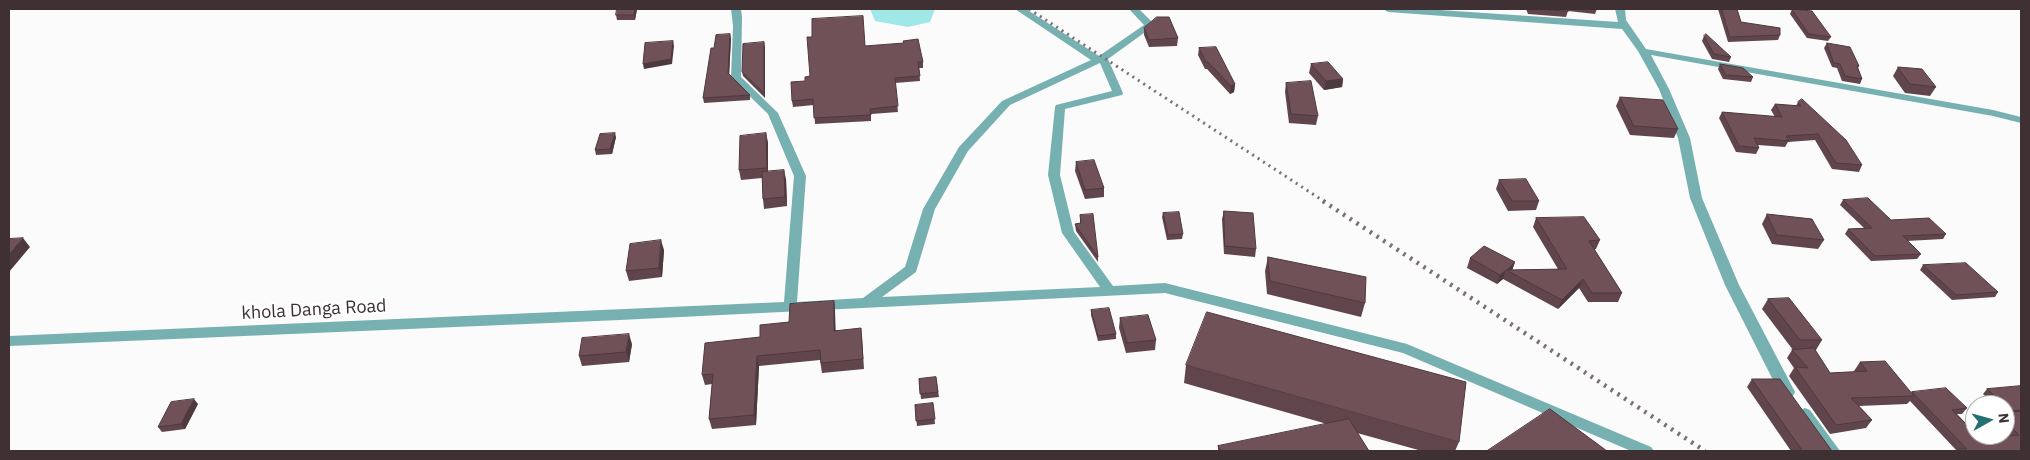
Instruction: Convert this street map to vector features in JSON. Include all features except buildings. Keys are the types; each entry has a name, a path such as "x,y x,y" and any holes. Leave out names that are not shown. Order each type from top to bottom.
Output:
{"street":[{"path":"736,9 739,22 734,62 736,78 774,113 800,176 790,307"},
{"path":"1020,9 1101,59 1118,93 1060,107 1054,175 1068,233 1110,291"},
{"path":"866,303 911,269 929,209 962,149 1006,103 1101,59 1150,25 1134,9"},
{"path":"1388,9 1626,26"},
{"path":"1620,9 1621,20 1643,51 1664,89 1684,138 1696,198 1732,286 1780,380 1832,451"},
{"path":"1643,51 1993,113 2021,120"},
{"name":"khola Danga Road","path":"9,342 620,315 1165,288 1407,349 1646,451"}],"water":[{"path":"870,9 935,9 930,22 908,27 875,21"}],"railway":[{"path":"1029,9 1325,202"},
{"path":"1323,201 1705,451"}]}
